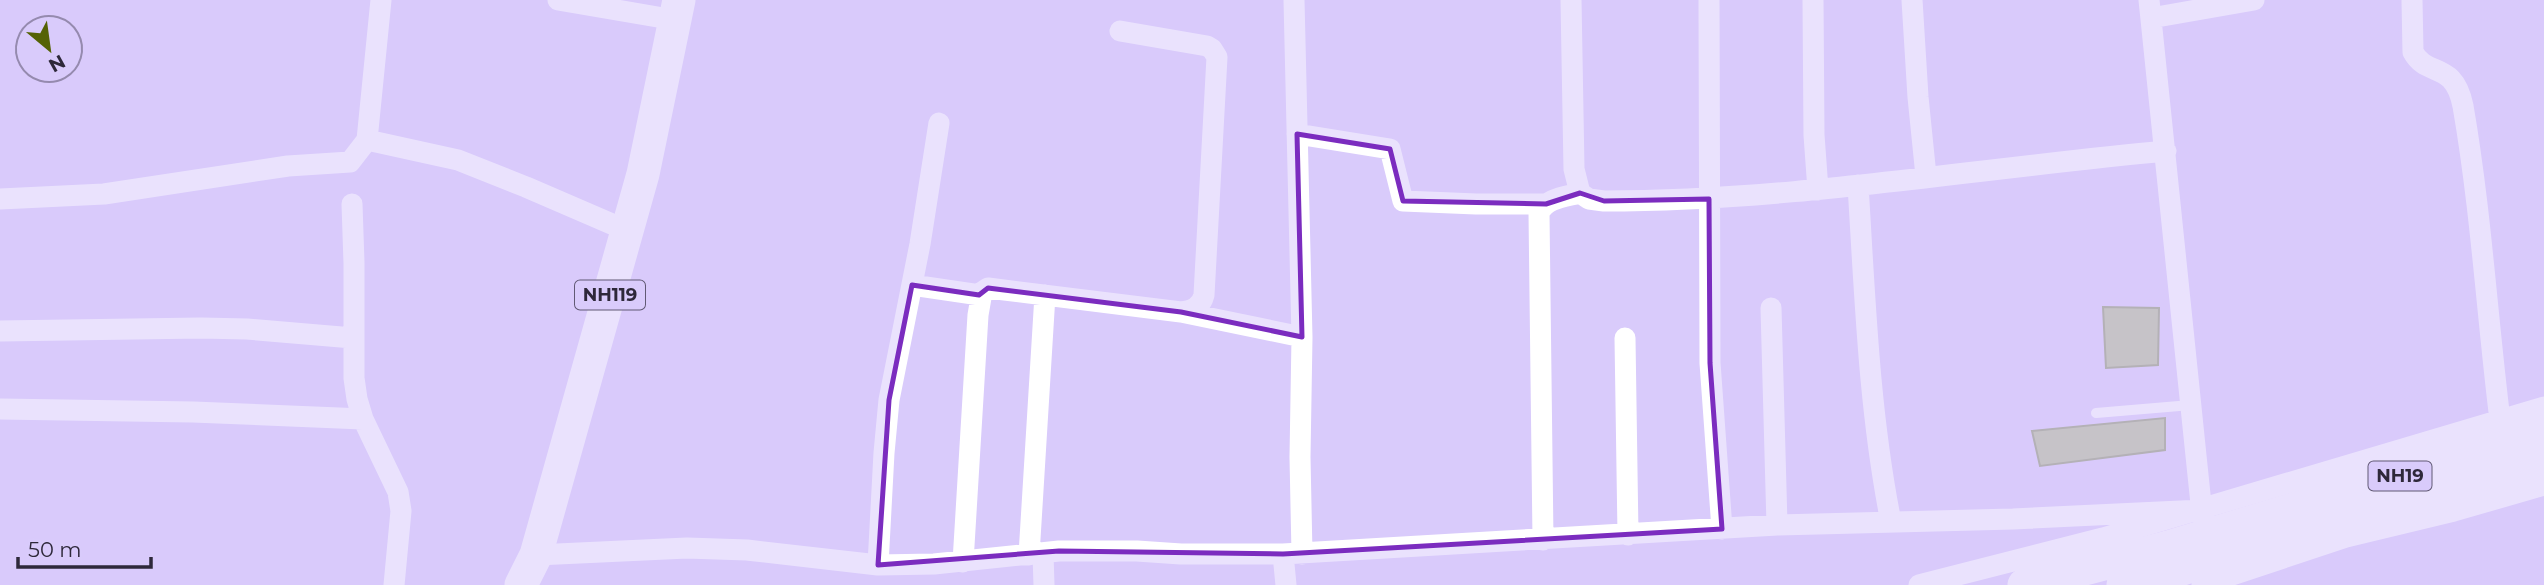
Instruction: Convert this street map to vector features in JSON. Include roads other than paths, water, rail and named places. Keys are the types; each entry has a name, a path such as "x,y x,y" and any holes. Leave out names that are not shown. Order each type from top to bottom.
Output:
{"highway":[{"name":"NH119","path":"521,585 536,555 628,231 643,174 677,10"},
{"name":"NH19","path":"2123,585 2182,568 2256,531 2544,433"},
{"name":"NH19","path":"2256,531 2544,461"},
{"name":"NH19","path":"2024,585 2182,568"}],"street":[{"path":"0,199 104,194 288,166 350,162 367,140 381,0"},
{"path":"558,0 677,10"},
{"path":"1286,585 1292,554 1300,457 1303,337 1294,0"},
{"path":"1571,0 1574,169 1580,193 1589,199 1709,199 1818,190 2166,151"},
{"path":"1709,0 1710,363 1721,529"},
{"path":"1813,0 1814,135 1818,190"},
{"path":"1912,0 1926,176"},
{"path":"2224,582 2202,510 2150,9 2254,0"},
{"path":"2412,0 2413,52 2416,58 2451,78 2461,96 2481,231 2486,313 2500,420"},
{"path":"1120,31 1207,46 1212,48 1217,57 1206,284 1199,306 1181,312"},
{"path":"878,565 889,400 912,285 939,123"},
{"path":"1297,134 1390,149 1403,201 1546,204 1580,193"},
{"path":"367,140 458,160 628,231"},
{"path":"1858,185 1871,373 1891,522"},
{"path":"352,204 354,378 363,419 398,492 401,511 394,585"},
{"path":"1543,540 1539,214 1546,204"},
{"path":"912,285 981,295"},
{"path":"963,562 981,295 988,288 1181,312 1303,337"},
{"path":"1044,585 1036,554 1045,295"},
{"path":"1770,308 1776,525"},
{"path":"0,331 213,328 353,338"},
{"path":"1625,338 1628,535"},
{"path":"1919,585 2202,510 2544,407"},
{"path":"0,409 193,412 363,419"},
{"path":"2182,568 2224,582 2346,537 2454,511 2544,485"},
{"path":"536,555 687,548 747,550 878,565 963,562 1036,554 1137,551 1181,554 1292,554 1776,525 2202,510"}],"lane":[{"path":"2096,414 2191,405"}]}
